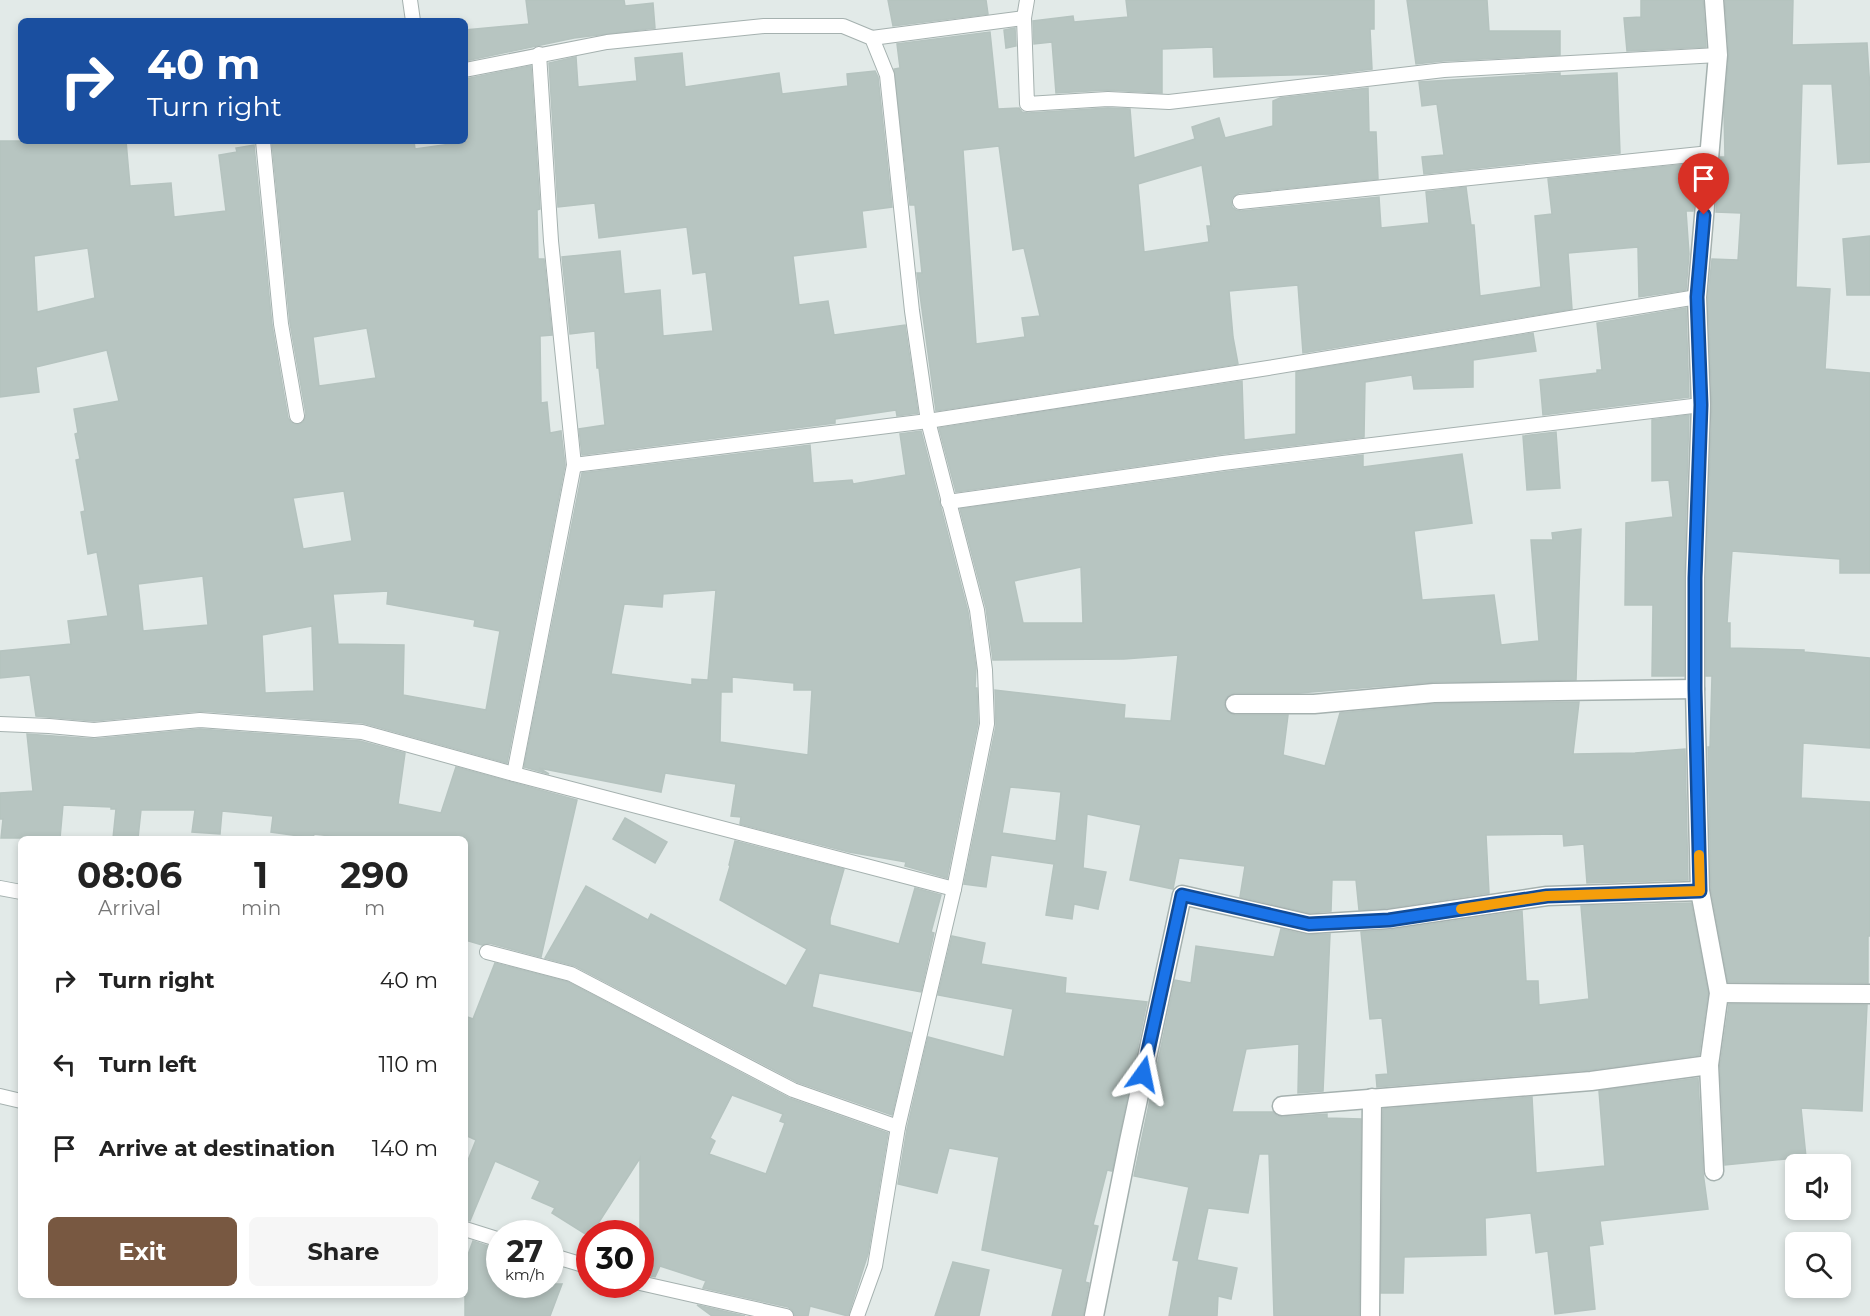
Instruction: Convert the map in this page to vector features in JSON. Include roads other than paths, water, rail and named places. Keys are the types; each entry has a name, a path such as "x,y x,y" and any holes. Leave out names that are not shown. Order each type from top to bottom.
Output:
{"street":[{"path":"1714,0 1718,55 1697,297 1701,405 1695,578 1700,891 1719,993 1708,1065 1714,1171"},
{"path":"1235,704 1314,704 1434,693 1695,689"},
{"path":"1094,1316 1182,895 1309,924 1389,920 1547,896 1700,891"},
{"path":"1719,993 1870,994"},
{"path":"1282,1106 1591,1081 1708,1065"},
{"path":"1370,1316 1372,1098"}],"lane":[{"path":"411,0 412,18"},
{"path":"1027,0 1024,18 1027,104 1108,99 1169,102 1444,70 1718,55"},
{"path":"468,69 607,42 764,26 843,26 872,38 1024,18"},
{"path":"857,1316 875,1266 898,1127 954,890 987,724 985,670 977,610 928,421 912,311 887,75 872,38"},
{"path":"514,774 574,465 551,241 539,54"},
{"path":"263,144 281,324 297,416"},
{"path":"1240,202 1710,153"},
{"path":"574,465 928,421 1697,297"},
{"path":"948,502 1223,463 1701,405"},
{"path":"0,724 94,730 200,720 362,732 954,890"},
{"path":"0,888 18,891"},
{"path":"487,952 571,974 793,1090 898,1127"},
{"path":"0,1096 18,1100"},
{"path":"468,1230 486,1236"},
{"path":"654,1286 784,1316"}]}
